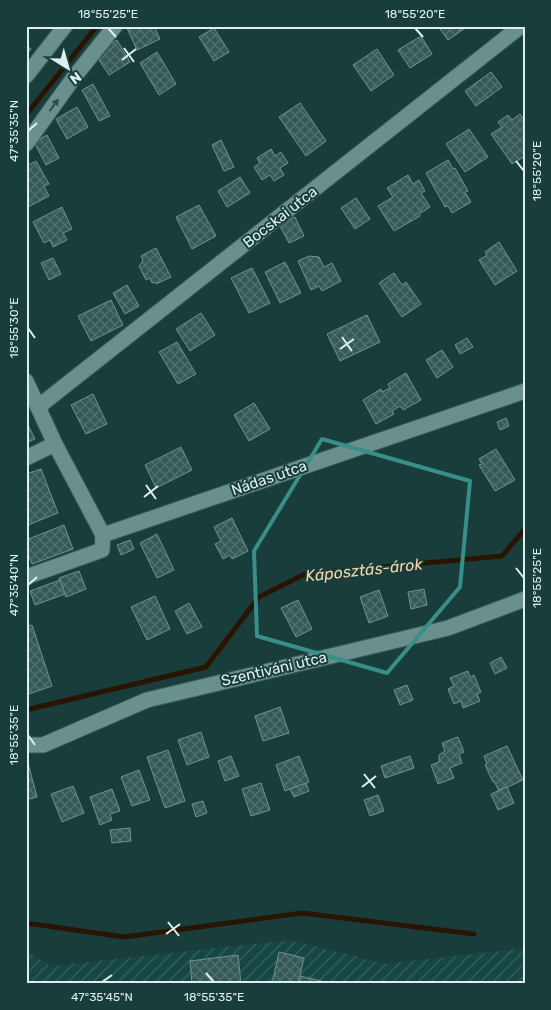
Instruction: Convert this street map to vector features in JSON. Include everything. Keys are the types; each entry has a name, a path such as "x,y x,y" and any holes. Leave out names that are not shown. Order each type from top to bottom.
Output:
{"street":[{"path":"26,76 65,26"},
{"path":"26,144 75,76 115,26"},
{"name":"Bocskai utca","path":"38,407 521,26"},
{"path":"26,381 55,444 103,535 102,550 26,576"},
{"name":"Nádas utca","path":"103,535 525,391"},
{"path":"26,458 55,444"},
{"name":"Szentiváni utca","path":"26,745 43,744 147,700 448,628 525,599"}],"highlighted area":[{"path":"322,439 470,481 460,587 387,673 257,636 254,551"}],"shaded area":[{"path":"291,940 385,964 525,948 525,984 26,984 26,950 51,966"}],"building":[{"path":"131,26 154,26 160,39 137,50 127,28"},
{"path":"438,26 468,26 448,40"},
{"path":"214,28 229,52 214,61 199,37"},
{"path":"421,36 432,54 410,68 398,50"},
{"path":"117,40 130,62 109,75 95,54"},
{"path":"26,45 31,49 26,55"},
{"path":"377,49 394,75 371,91 353,65"},
{"path":"157,52 176,84 159,95 140,63"},
{"path":"491,72 502,87 476,106 465,91"},
{"path":"93,84 110,116 99,121 82,90"},
{"path":"300,103 326,141 306,156 279,117"},
{"path":"77,107 88,127 67,139 56,119"},
{"path":"520,114 525,122 525,156 512,164 491,134 502,127 498,122 508,115 512,120"},
{"path":"469,129 488,157 465,172 446,144"},
{"path":"47,135 59,158 46,165 34,142"},
{"path":"221,140 234,167 224,171 212,145"},
{"path":"271,149 275,156 281,152 288,163 280,168 284,175 274,181 270,175 262,180 254,167 260,163 257,158"},
{"path":"448,160 453,169 455,168 468,191 465,192 471,202 452,213 448,206 445,207 426,173"},
{"path":"36,161 49,184 44,186 49,196 26,208 26,190 29,188 26,184 26,166"},
{"path":"408,175 413,184 419,180 425,191 421,193 430,207 419,214 420,216 394,231 378,206 393,197 387,188"},
{"path":"240,177 250,193 227,207 218,191"},
{"path":"356,198 370,219 355,229 341,208"},
{"path":"199,205 216,236 192,249 176,217"},
{"path":"62,207 72,229 63,233 67,240 53,247 50,240 44,243 33,222"},
{"path":"295,217 304,236 289,243 279,224"},
{"path":"499,242 517,271 495,285 479,260 487,255 485,252"},
{"path":"156,248 171,277 156,284 155,282 152,283 150,278 146,280 139,266 143,261 141,256"},
{"path":"309,256 319,257 324,267 332,263 341,281 322,291 319,286 311,290 298,261"},
{"path":"53,258 61,274 49,280 41,263"},
{"path":"285,262 301,293 280,303 265,272"},
{"path":"252,268 270,303 249,313 231,278"},
{"path":"394,273 402,285 406,282 421,304 402,317 379,283"},
{"path":"127,285 139,306 125,314 113,293"},
{"path":"111,300 123,325 91,341 78,316"},
{"path":"201,313 215,335 190,351 176,329"},
{"path":"367,315 380,342 340,361 327,334"},
{"path":"467,338 473,347 460,354 455,345"},
{"path":"177,342 196,374 178,384 159,352"},
{"path":"442,350 453,367 437,378 426,360"},
{"path":"406,373 421,400 403,410 400,406 392,411 394,414 376,424 363,400 381,389 382,392 390,388 388,384"},
{"path":"93,394 107,424 86,434 71,405"},
{"path":"254,403 270,429 249,441 234,415"},
{"path":"506,418 509,426 500,430 497,422"},
{"path":"26,421 35,439 26,443"},
{"path":"181,447 192,470 156,488 145,465"},
{"path":"496,449 515,480 495,491 479,465 482,464 479,459"},
{"path":"41,469 58,513 28,525 26,521 26,474"},
{"path":"232,518 248,551 232,559 230,555 223,559 215,544 221,541 214,527"},
{"path":"64,525 73,549 32,564 26,549 26,540"},
{"path":"157,534 174,570 157,578 140,543"},
{"path":"130,540 134,549 121,555 117,545"},
{"path":"79,571 86,589 66,597 59,578"},
{"path":"60,580 65,594 35,605 30,591"},
{"path":"424,589 427,605 411,609 408,592"},
{"path":"379,590 388,616 369,623 360,597"},
{"path":"155,596 170,629 147,640 131,607"},
{"path":"298,600 312,629 296,637 281,608"},
{"path":"189,603 202,627 187,634 175,611"},
{"path":"32,625 52,686 26,695 26,627"},
{"path":"501,657 507,668 495,674 490,663"},
{"path":"468,671 470,677 474,675 481,692 477,694 480,701 463,708 461,701 454,704 448,689 454,686 450,678"},
{"path":"407,685 413,700 400,705 394,690"},
{"path":"280,707 289,733 263,741 255,716"},
{"path":"201,732 209,757 187,765 178,740"},
{"path":"458,737 464,752 459,754 462,763 450,768 454,778 438,784 431,765 439,762 439,755 445,751 442,743"},
{"path":"507,746 523,780 499,791 485,765 487,764 484,756"},
{"path":"168,750 185,801 165,808 147,757"},
{"path":"231,756 239,776 225,781 218,761"},
{"path":"299,756 309,782 285,791 276,765"},
{"path":"410,756 414,768 385,778 381,766"},
{"path":"26,763 28,763 37,797 26,800"},
{"path":"139,770 150,800 132,806 121,777"},
{"path":"261,783 270,810 251,816 242,789"},
{"path":"306,783 309,791 294,797 290,789"},
{"path":"73,786 84,813 62,822 51,794"},
{"path":"507,787 514,803 498,810 491,794"},
{"path":"112,789 120,811 110,814 112,820 100,825 90,797"},
{"path":"378,795 384,811 370,816 364,800"},
{"path":"203,801 207,813 196,817 192,804"},
{"path":"130,828 131,841 112,843 110,830"},
{"path":"279,952 304,958 298,984 272,984"},
{"path":"238,955 241,984 192,984 190,961"},
{"path":"300,976 334,984 298,984"}],"waterway":[{"path":"26,115 97,26"},
{"name":"Káposztás-árok","path":"26,710 206,667 259,597 305,574 502,556 525,529"},
{"path":"26,923 124,937 302,913 474,934"}]}
